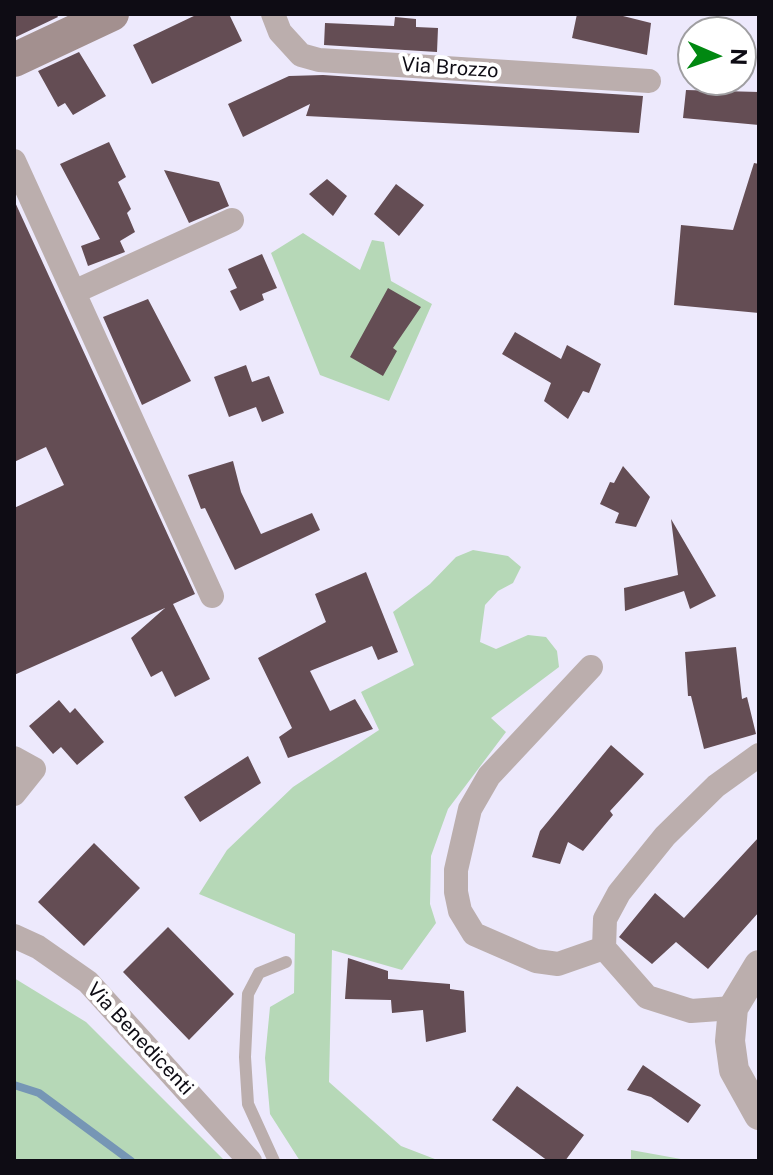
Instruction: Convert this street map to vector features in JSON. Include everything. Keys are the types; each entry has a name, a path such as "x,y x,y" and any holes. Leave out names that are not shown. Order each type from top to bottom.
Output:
{"main road":[{"path":"14,60 112,14"}],"street":[{"name":"Via Brozzo","path":"273,14 280,32 301,55 319,60 649,81"},
{"path":"14,161 212,596"},
{"path":"74,292 232,220"},
{"path":"591,667 489,776 470,809 456,870 456,892 460,911 474,934 536,961 558,964 604,948"},
{"path":"733,1008 691,1011 647,997 604,948 605,919 619,893 665,836 716,786 759,755"},
{"path":"14,758 34,769 14,794"},
{"name":"Via Benedicenti","path":"14,936 38,947 88,982 250,1161"},
{"path":"759,965 733,1008 730,1041 734,1070 759,1115"}],"lane":[{"path":"274,1161 248,1104 245,1057 248,994 259,973 286,962"}],"green space":[{"path":"303,233 360,270 372,240 384,242 391,281 432,304 389,401 320,375 271,253"},
{"path":"473,550 508,556 521,567 513,583 498,591 485,605 480,642 496,649 528,635 546,637 557,651 559,667 491,718 506,732 448,809 431,856 430,904 436,923 402,970 332,950 329,1082 401,1146 440,1161 300,1161 270,1114 265,1058 270,1007 294,993 295,934 199,894 227,850 293,787 379,730 361,692 414,665 393,612 430,584 456,557"},
{"path":"14,978 86,1022 225,1161 14,1161"},
{"path":"631,1150 692,1161 631,1161"}],"building":[{"path":"14,14 56,14 58,17 16,37"},
{"path":"198,14 229,14 242,41 152,84 133,45"},
{"path":"577,14 615,14 651,23 647,55 572,38"},
{"path":"395,17 416,19 416,27 438,28 437,52 324,45 325,23 394,26"},
{"path":"79,52 106,96 73,115 65,103 58,107 38,71"},
{"path":"323,75 643,96 639,133 306,116 310,104 243,137 228,104 289,76"},
{"path":"759,92 759,125 683,118 685,96 757,96"},
{"path":"109,142 126,177 118,182 131,209 127,213 135,232 120,241 125,252 88,266 81,246 100,239 60,164"},
{"path":"754,163 759,164 759,313 674,305 681,225 733,230"},
{"path":"164,170 219,182 229,206 189,223"},
{"path":"327,179 347,196 333,216 309,194"},
{"path":"396,184 424,205 399,236 374,214"},
{"path":"14,200 195,594 173,604 210,679 175,697 162,671 151,677 131,638 165,608 14,675 14,508 64,485 46,447 14,462"},
{"path":"262,254 277,288 262,294 264,300 240,311 230,291 237,288 228,269"},
{"path":"388,288 421,307 393,348 397,351 383,376 350,357"},
{"path":"148,299 191,381 142,405 103,317"},
{"path":"515,332 561,359 567,345 601,364 589,393 583,391 568,419 544,401 551,383 502,354"},
{"path":"246,365 252,382 269,376 284,413 262,422 256,407 229,417 214,377"},
{"path":"233,461 241,492 261,534 312,513 320,530 235,570 205,508 201,509 188,475"},
{"path":"623,466 650,497 636,527 615,523 619,513 600,504 610,482 614,483"},
{"path":"671,519 716,596 690,609 684,591 625,611 624,588 678,575"},
{"path":"366,572 398,652 378,660 372,646 310,671 330,711 355,699 373,729 288,758 279,737 292,728 258,658 326,622 315,594"},
{"path":"736,647 742,699 747,697 756,734 704,749 691,696 688,696 685,652"},
{"path":"59,700 70,713 75,708 104,742 77,765 61,747 53,754 29,726"},
{"path":"611,745 644,774 610,811 613,815 583,851 568,842 560,864 532,857 540,831"},
{"path":"248,756 261,783 200,822 184,797"},
{"path":"759,837 759,912 708,969 676,942 652,964 619,937 655,893 684,918"},
{"path":"94,843 140,888 84,946 38,902"},
{"path":"168,927 234,994 189,1040 123,972"},
{"path":"348,958 388,971 388,979 450,984 450,989 464,991 466,1032 426,1042 423,1010 392,1013 391,1000 345,999"},
{"path":"643,1065 701,1105 688,1123 651,1097 627,1090"},
{"path":"517,1086 584,1135 565,1161 548,1161 492,1120"}],"waterway":[{"path":"14,1085 39,1093 131,1161"}]}
